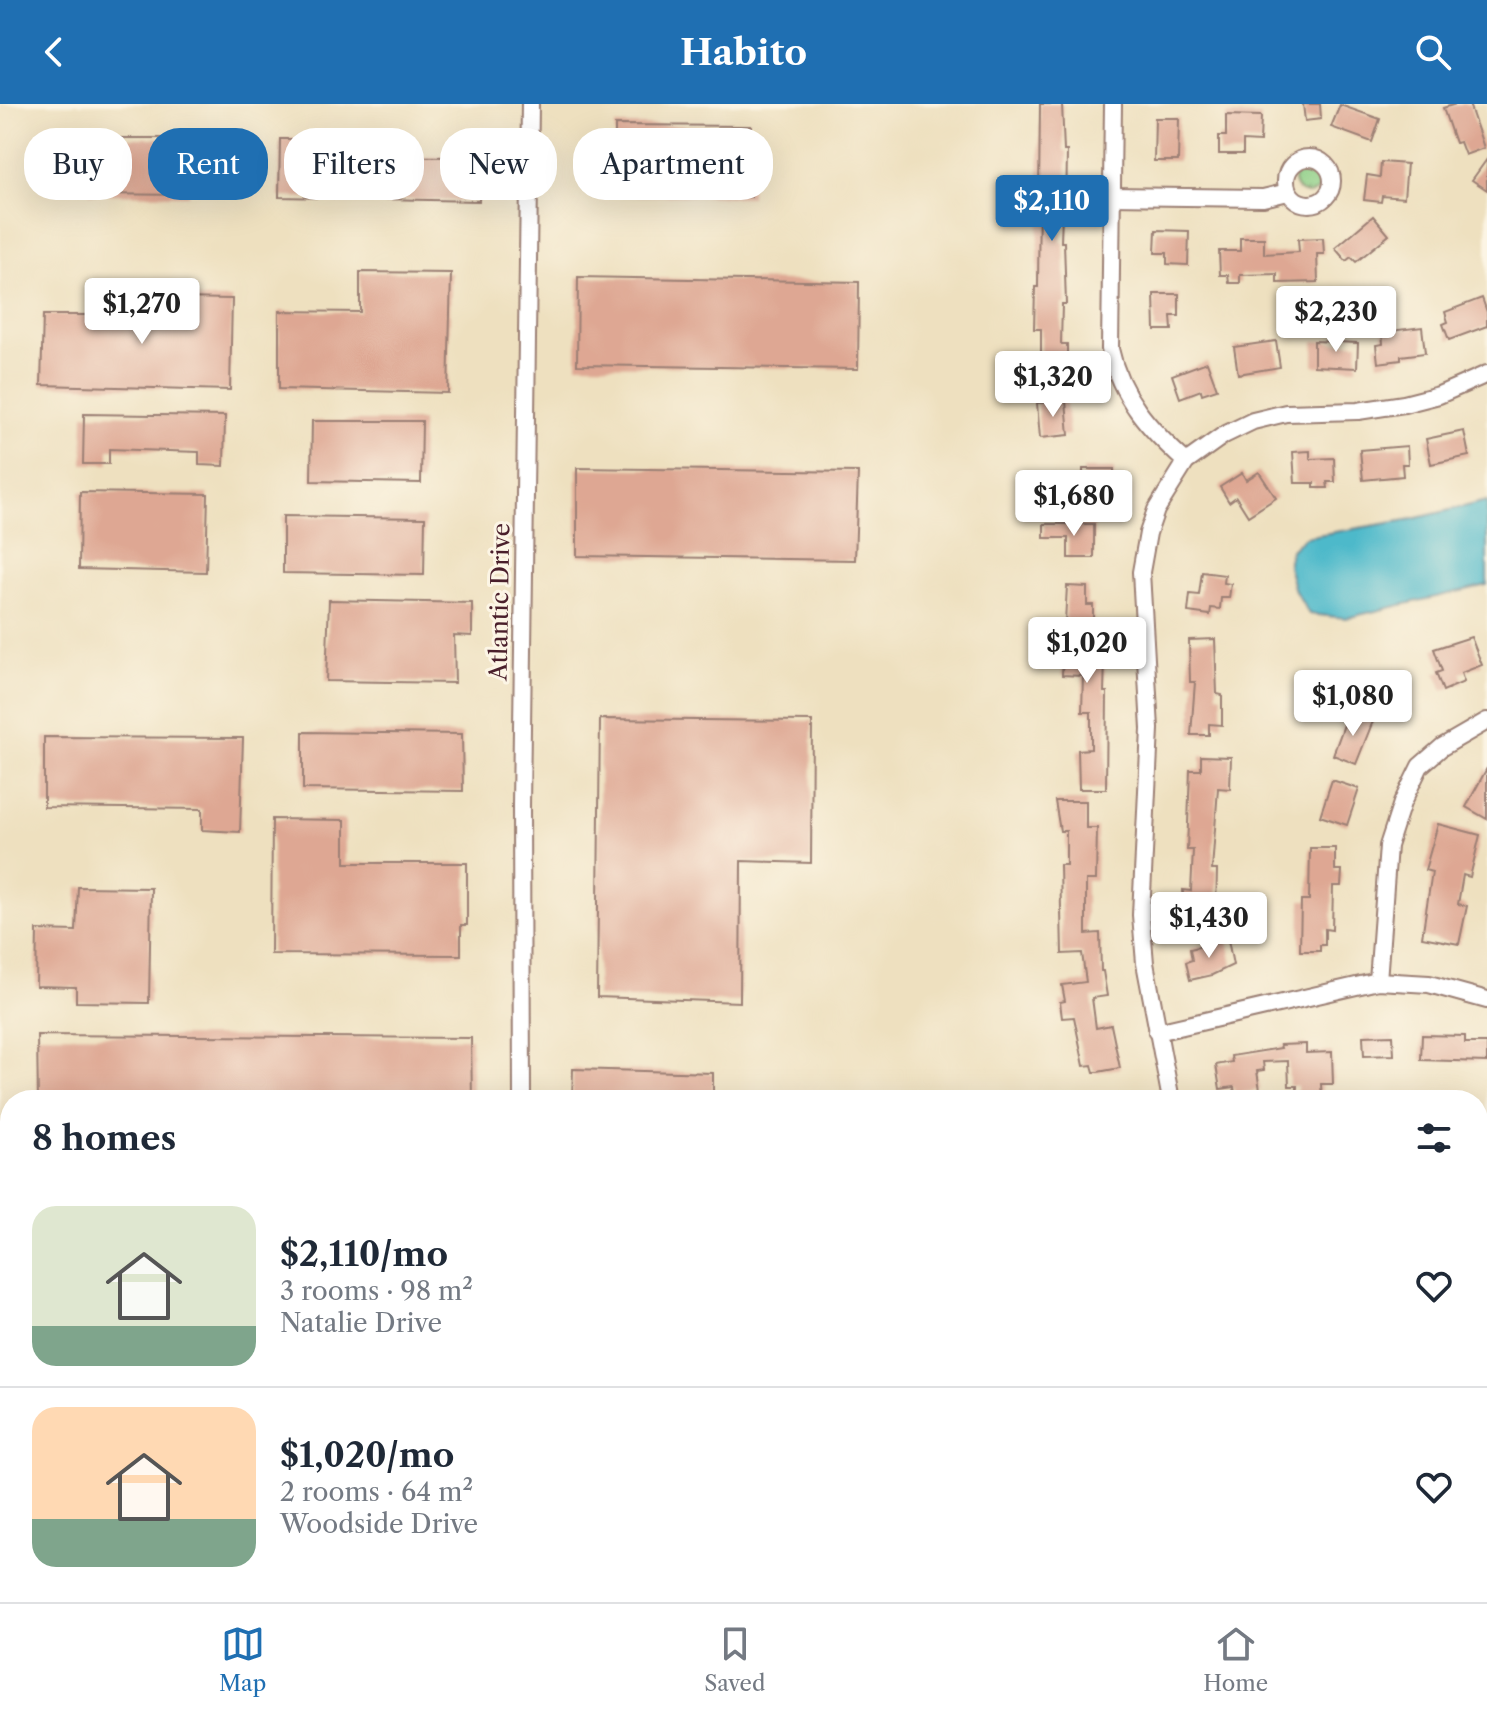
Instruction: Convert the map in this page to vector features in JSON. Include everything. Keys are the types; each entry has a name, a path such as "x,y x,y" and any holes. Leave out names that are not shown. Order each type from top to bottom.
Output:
{"street":[{"name":"Atlantic Drive","path":"522,1090 521,806 530,104"},
{"path":"1113,104 1108,329 1114,366 1129,401 1162,440 1186,462"},
{"path":"1110,196 1263,198 1288,192"},
{"path":"1169,1090 1145,963 1141,915 1150,729 1141,572 1156,510 1186,462 1237,428 1270,416 1300,411 1358,411 1404,404 1439,395 1487,374"},
{"path":"1378,981 1388,846 1402,803 1420,766 1442,747 1487,721"},
{"path":"1157,1032 1378,981 1429,984 1487,1000"}],"green space":[{"path":"1308,166 1318,170 1322,180 1318,190 1308,194 1298,190 1294,180 1298,170"}],"water":[{"path":"1487,501 1487,585 1346,618 1309,614 1295,591 1288,566 1291,550 1305,537 1413,519"}],"building":[{"path":"1040,104 1062,104 1064,151 1067,151 1066,214 1062,214 1061,242 1064,242 1066,304 1062,304 1061,344 1067,344 1067,378 1041,378 1041,329 1034,329 1035,287 1038,287"},
{"path":"1303,104 1320,104 1321,119 1305,121"},
{"path":"1469,104 1484,148 1465,155 1460,142 1455,143 1443,108"},
{"path":"1340,105 1380,119 1372,142 1331,127"},
{"path":"1226,115 1261,116 1260,142 1243,141 1243,154 1219,154 1219,136 1226,136"},
{"path":"1155,118 1179,118 1178,161 1154,161"},
{"path":"615,125 751,126 751,128 615,128"},
{"path":"132,138 148,138 148,195 132,194"},
{"path":"280,139 284,139 284,197 279,197"},
{"path":"424,157 440,157 440,200 479,201 424,200"},
{"path":"1487,159 1487,190 1472,180"},
{"path":"1381,162 1407,164 1404,198 1382,196 1381,202 1364,200 1367,175 1380,177"},
{"path":"1373,216 1389,235 1356,262 1351,257 1346,261 1335,248"},
{"path":"1156,230 1189,231 1188,265 1167,264 1167,253 1155,253"},
{"path":"1240,238 1264,238 1264,254 1299,252 1298,239 1323,238 1324,254 1317,254 1318,282 1277,283 1277,274 1240,275 1240,283 1229,283 1228,275 1220,275 1219,251 1240,251"},
{"path":"360,272 451,273 448,393 279,389 279,311 360,312"},
{"path":"578,277 859,282 858,369 577,365"},
{"path":"1154,294 1179,294 1179,316 1171,316 1172,330 1155,330"},
{"path":"125,297 232,299 230,390 41,385 43,315 124,315"},
{"path":"1482,298 1487,312 1487,326 1449,340 1443,324 1448,322 1445,312"},
{"path":"1422,327 1425,353 1378,363 1376,345 1383,344 1382,332"},
{"path":"1276,341 1280,367 1238,374 1234,347"},
{"path":"1314,341 1358,343 1357,368 1314,366"},
{"path":"1207,362 1217,389 1202,394 1201,390 1180,398 1172,375"},
{"path":"1066,401 1069,435 1040,438 1037,403"},
{"path":"84,414 225,416 224,466 199,465 199,452 109,449 109,464 83,464"},
{"path":"312,421 422,421 421,483 311,481"},
{"path":"1464,431 1469,456 1431,464 1426,439"},
{"path":"1407,446 1408,464 1402,464 1403,476 1363,480 1360,450"},
{"path":"1310,451 1310,459 1334,458 1335,482 1327,482 1328,488 1314,488 1314,483 1295,483 1293,452"},
{"path":"577,468 858,472 855,560 577,556"},
{"path":"1083,469 1114,469 1114,504 1083,504"},
{"path":"1259,472 1276,498 1248,516 1236,497 1229,502 1220,487 1242,473 1246,480"},
{"path":"80,492 208,494 206,572 79,569"},
{"path":"283,516 425,518 424,575 283,573"},
{"path":"1044,524 1094,524 1094,558 1068,558 1068,538 1044,538"},
{"path":"1202,572 1225,575 1224,583 1231,584 1229,598 1221,598 1220,609 1211,608 1210,615 1188,612 1190,594 1199,595"},
{"path":"1067,586 1087,587 1087,605 1093,605 1093,658 1105,658 1106,789 1079,789 1078,750 1091,749 1091,712 1082,712 1083,676 1062,675"},
{"path":"329,600 472,603 472,636 454,635 455,683 326,681"},
{"path":"1471,637 1482,665 1461,673 1464,682 1443,691 1436,673 1442,671 1434,649"},
{"path":"1215,639 1217,694 1222,695 1222,725 1209,724 1209,735 1191,735 1195,682 1190,682 1189,640"},
{"path":"1348,714 1373,721 1356,764 1333,755"},
{"path":"600,719 812,721 811,863 741,861 740,1002 597,997"},
{"path":"303,732 462,734 463,791 303,789"},
{"path":"44,737 243,738 240,832 202,830 202,809 44,807"},
{"path":"1201,756 1231,757 1230,789 1218,788 1212,870 1217,870 1216,909 1201,908 1200,915 1183,914 1183,890 1191,891 1193,850 1187,850 1190,770 1201,770"},
{"path":"1487,768 1487,819 1466,807"},
{"path":"1332,780 1359,789 1347,825 1320,816"},
{"path":"1055,801 1086,801 1086,828 1097,828 1096,880 1086,880 1086,934 1100,933 1101,971 1107,996 1092,998 1096,1028 1111,1025 1120,1068 1094,1072 1092,1065 1084,1066 1074,1017 1062,1018 1060,1002 1065,1001 1062,985 1086,982 1082,953 1062,954 1060,865 1066,865 1066,831 1060,831"},
{"path":"272,819 345,820 345,863 467,863 467,925 461,925 461,955 271,954"},
{"path":"1438,824 1480,835 1470,877 1463,875 1458,904 1467,906 1459,944 1422,937 1432,872 1425,870"},
{"path":"1310,848 1335,848 1335,870 1342,870 1341,886 1333,886 1332,930 1325,929 1325,945 1320,945 1320,951 1300,951 1301,900 1309,900"},
{"path":"78,887 151,888 149,1003 76,1002 76,987 36,986 37,930 76,931"},
{"path":"1228,940 1233,965 1212,975 1190,980 1186,962 1192,960 1190,949"},
{"path":"37,1035 471,1038 472,1090 38,1090"},
{"path":"1393,1035 1394,1055 1364,1056 1363,1036"},
{"path":"1422,1035 1465,1036 1465,1043 1487,1043 1487,1062 1421,1060"},
{"path":"1306,1044 1306,1053 1332,1052 1333,1084 1321,1084 1321,1090 1297,1090 1297,1086 1289,1086 1288,1061 1263,1062 1264,1070 1257,1071 1260,1090 1220,1089 1216,1065 1232,1062 1231,1056 1281,1048 1280,1045"},
{"path":"573,1069 713,1073 713,1090 572,1090"}]}
